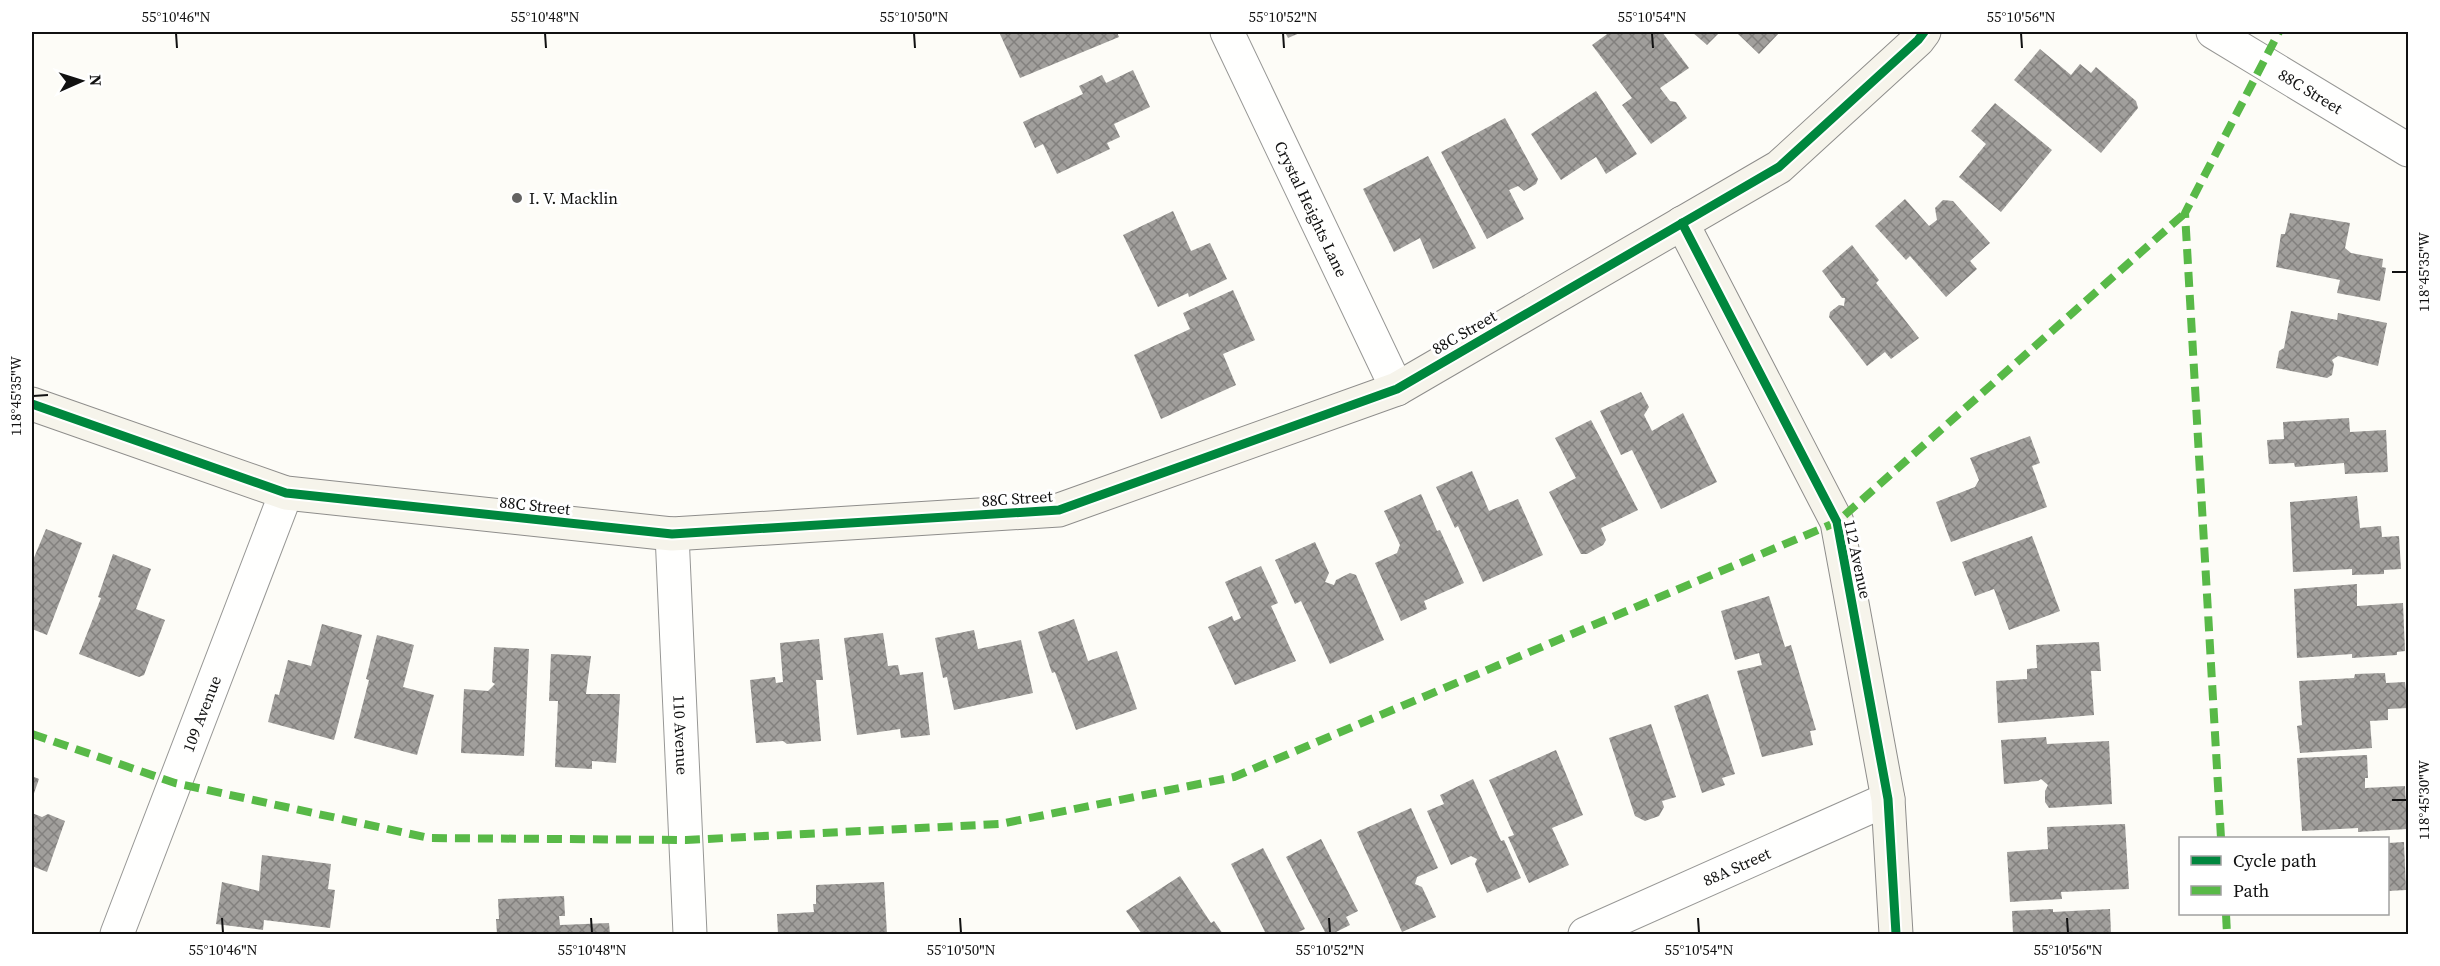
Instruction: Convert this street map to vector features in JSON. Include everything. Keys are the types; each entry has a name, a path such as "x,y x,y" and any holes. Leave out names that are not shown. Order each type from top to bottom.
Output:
{"street":[{"name":"Crystal Heights Lane","path":"1227,32 1396,389"},
{"name":"88C Street","path":"32,404 286,493 672,534 1059,510 1396,389 1779,167 1924,32"},
{"name":"88C Street","path":"2213,32 2409,150"},
{"name":"112 Avenue","path":"1682,223 1837,522 1888,799 1896,934"},
{"name":"109 Avenue","path":"117,934 286,493"},
{"name":"110 Avenue","path":"672,534 690,934"},
{"name":"88A Street","path":"1585,934 1888,799"}],"building":[{"path":"999,32 1117,32 1119,37 1020,78"},
{"path":"1285,32 1302,32 1288,38"},
{"path":"1610,32 1662,32 1689,68 1660,88 1670,101 1676,102 1687,118 1651,144 1622,105 1632,98 1592,45"},
{"path":"1692,32 1720,32 1707,45"},
{"path":"1736,32 1780,32 1759,54"},
{"path":"2040,49 2071,75 2080,64 2091,73 2096,67 2136,101 2138,108 2101,153 2014,80"},
{"path":"1133,70 1150,107 1114,124 1120,137 1107,143 1110,149 1057,174 1043,144 1035,148 1023,122 1083,94 1079,86 1102,75 1106,83"},
{"path":"1596,91 1637,154 1606,174 1596,157 1561,180 1531,134"},
{"path":"1995,103 2052,150 2001,212 1959,177 1986,144 1971,131"},
{"path":"1505,118 1538,179 1536,184 1524,191 1518,186 1509,190 1524,219 1487,239 1441,152"},
{"path":"1428,156 1476,248 1433,269 1420,238 1394,252 1363,189"},
{"path":"1905,199 1929,226 1937,220 1935,208 1943,200 1953,201 1990,243 1970,261 1977,269 1946,297 1910,256 1906,260 1875,226"},
{"path":"1173,211 1191,251 1210,243 1227,279 1189,297 1188,293 1158,307 1123,235"},
{"path":"2290,213 2350,223 2345,248 2351,253 2383,259 2382,267 2386,268 2380,301 2337,293 2340,280 2276,267 2281,234 2285,234"},
{"path":"1852,245 1879,280 1876,283 1919,338 1891,359 1885,352 1867,366 1829,317 1830,312 1839,305 1844,306 1845,298 1842,298 1822,271"},
{"path":"1233,290 1255,340 1223,354 1236,385 1161,419 1134,355 1190,329 1183,313"},
{"path":"2291,311 2337,320 2338,313 2387,323 2378,366 2338,356 2332,360 2334,364 2332,375 2327,378 2276,368 2279,351 2284,348"},
{"path":"1641,392 1649,407 1644,415 1652,431 1683,413 1717,482 1661,509 1632,450 1621,455 1600,411"},
{"path":"2349,418 2350,432 2386,430 2388,472 2345,474 2344,463 2295,467 2294,463 2269,464 2267,440 2284,439 2283,422"},
{"path":"1591,420 1638,510 1601,528 1606,540 1603,545 1587,554 1581,554 1549,492 1576,478 1555,438"},
{"path":"2030,436 2040,463 2032,466 2047,507 1951,542 1936,502 1975,487 1979,480 1970,458"},
{"path":"1472,471 1489,511 1518,499 1543,555 1483,582 1458,526 1455,528 1436,487"},
{"path":"1421,494 1464,583 1424,601 1427,609 1401,621 1375,563 1397,553 1400,545 1384,511"},
{"path":"2357,496 2360,528 2381,526 2382,537 2399,536 2401,569 2384,570 2384,574 2352,575 2352,569 2293,572 2290,502"},
{"path":"46,529 82,543 47,635 32,629 32,559"},
{"path":"2032,536 2060,611 2009,630 1994,589 1975,596 1962,562"},
{"path":"1315,542 1329,573 1325,582 1334,585 1336,580 1350,573 1356,575 1384,640 1330,664 1301,601 1295,604 1275,560"},
{"path":"113,554 151,569 136,609 165,620 144,675 139,677 79,654 101,598 98,597"},
{"path":"1261,566 1278,603 1271,606 1296,661 1235,685 1208,627 1232,616 1234,621 1241,618 1225,582"},
{"path":"2357,584 2357,606 2403,603 2405,651 2397,652 2397,655 2352,658 2352,654 2297,658 2294,589"},
{"path":"1769,596 1785,647 1791,645 1816,730 1810,731 1813,745 1762,757 1737,671 1762,665 1759,653 1735,660 1721,611"},
{"path":"1074,619 1088,661 1117,651 1137,709 1076,730 1038,632"},
{"path":"322,624 362,635 334,740 268,722 275,694 279,695 288,660 311,666"},
{"path":"974,630 978,649 1021,640 1033,693 954,710 947,677 943,678 935,638"},
{"path":"883,633 888,666 898,665 900,675 923,672 930,735 901,738 900,729 857,735 844,638"},
{"path":"377,635 414,645 403,687 434,695 417,755 354,738 369,680 366,679"},
{"path":"819,639 823,680 816,680 821,741 787,744 783,741 756,743 750,680 775,677 776,683 783,682 780,643"},
{"path":"2099,642 2101,671 2091,671 2094,715 1998,723 1996,681 2027,679 2027,669 2037,668 2036,645"},
{"path":"494,647 529,649 524,756 461,753 464,689 488,691 495,684 492,682"},
{"path":"551,654 591,656 586,694 620,694 616,763 592,761 592,769 555,767 558,701 549,701"},
{"path":"2385,673 2386,683 2405,682 2408,708 2388,709 2388,720 2370,721 2372,748 2300,753 2297,726 2302,725 2299,681 2354,678 2355,674"},
{"path":"1708,694 1735,774 1722,778 1725,785 1702,793 1674,706"},
{"path":"1651,724 1676,797 1662,801 1664,807 1659,816 1645,821 1635,816 1609,738"},
{"path":"2046,737 2047,744 2109,741 2112,804 2049,808 2045,802 2045,791 2048,785 2041,779 2004,784 2001,740"},
{"path":"1556,750 1583,815 1552,828 1569,865 1529,883 1508,837 1514,835 1489,780"},
{"path":"2367,755 2368,778 2365,778 2365,788 2405,786 2407,829 2358,832 2358,828 2302,831 2297,758"},
{"path":"32,776 39,779 32,799"},
{"path":"1473,779 1501,841 1504,840 1521,878 1487,893 1475,864 1477,859 1471,856 1451,865 1427,811 1444,804 1440,795"},
{"path":"1411,808 1438,868 1417,877 1415,884 1422,887 1436,917 1402,932 1357,832"},
{"path":"32,813 42,817 48,814 65,821 47,872 32,866"},
{"path":"2125,824 2129,889 2061,892 2062,899 2010,902 2007,852 2048,849 2047,827"},
{"path":"1321,839 1358,911 1346,917 1350,925 1332,934 1326,934 1286,857"},
{"path":"2404,842 2406,890 2389,891 2389,843"},
{"path":"1263,848 1305,929 1294,934 1266,934 1231,864"},
{"path":"262,855 331,864 328,889 335,890 330,928 264,920 263,930 216,924 222,882 259,891"},
{"path":"1180,876 1211,923 1214,921 1223,934 1142,934 1126,911"},
{"path":"884,882 887,934 778,934 777,914 814,912 816,885"},
{"path":"564,896 565,916 559,916 560,925 609,923 610,934 497,934 498,899"},
{"path":"2053,909 2053,912 2110,909 2111,934 2013,934 2012,911"}],"marked path":[{"path":"2221,837 2185,213 2279,32"},
{"path":"32,734 175,783 429,838 686,840 1000,824 1234,777 1837,522 2185,213"},
{"path":"2226,915 2227,934"}],"cycle path":[{"path":"32,404 286,493 672,534 1059,510 1397,389 1779,167 1924,32"},
{"path":"1682,223 1837,522 1888,799 1896,934"}],"place":[{"name":"I. V. Macklin","path":"517,198"}]}
